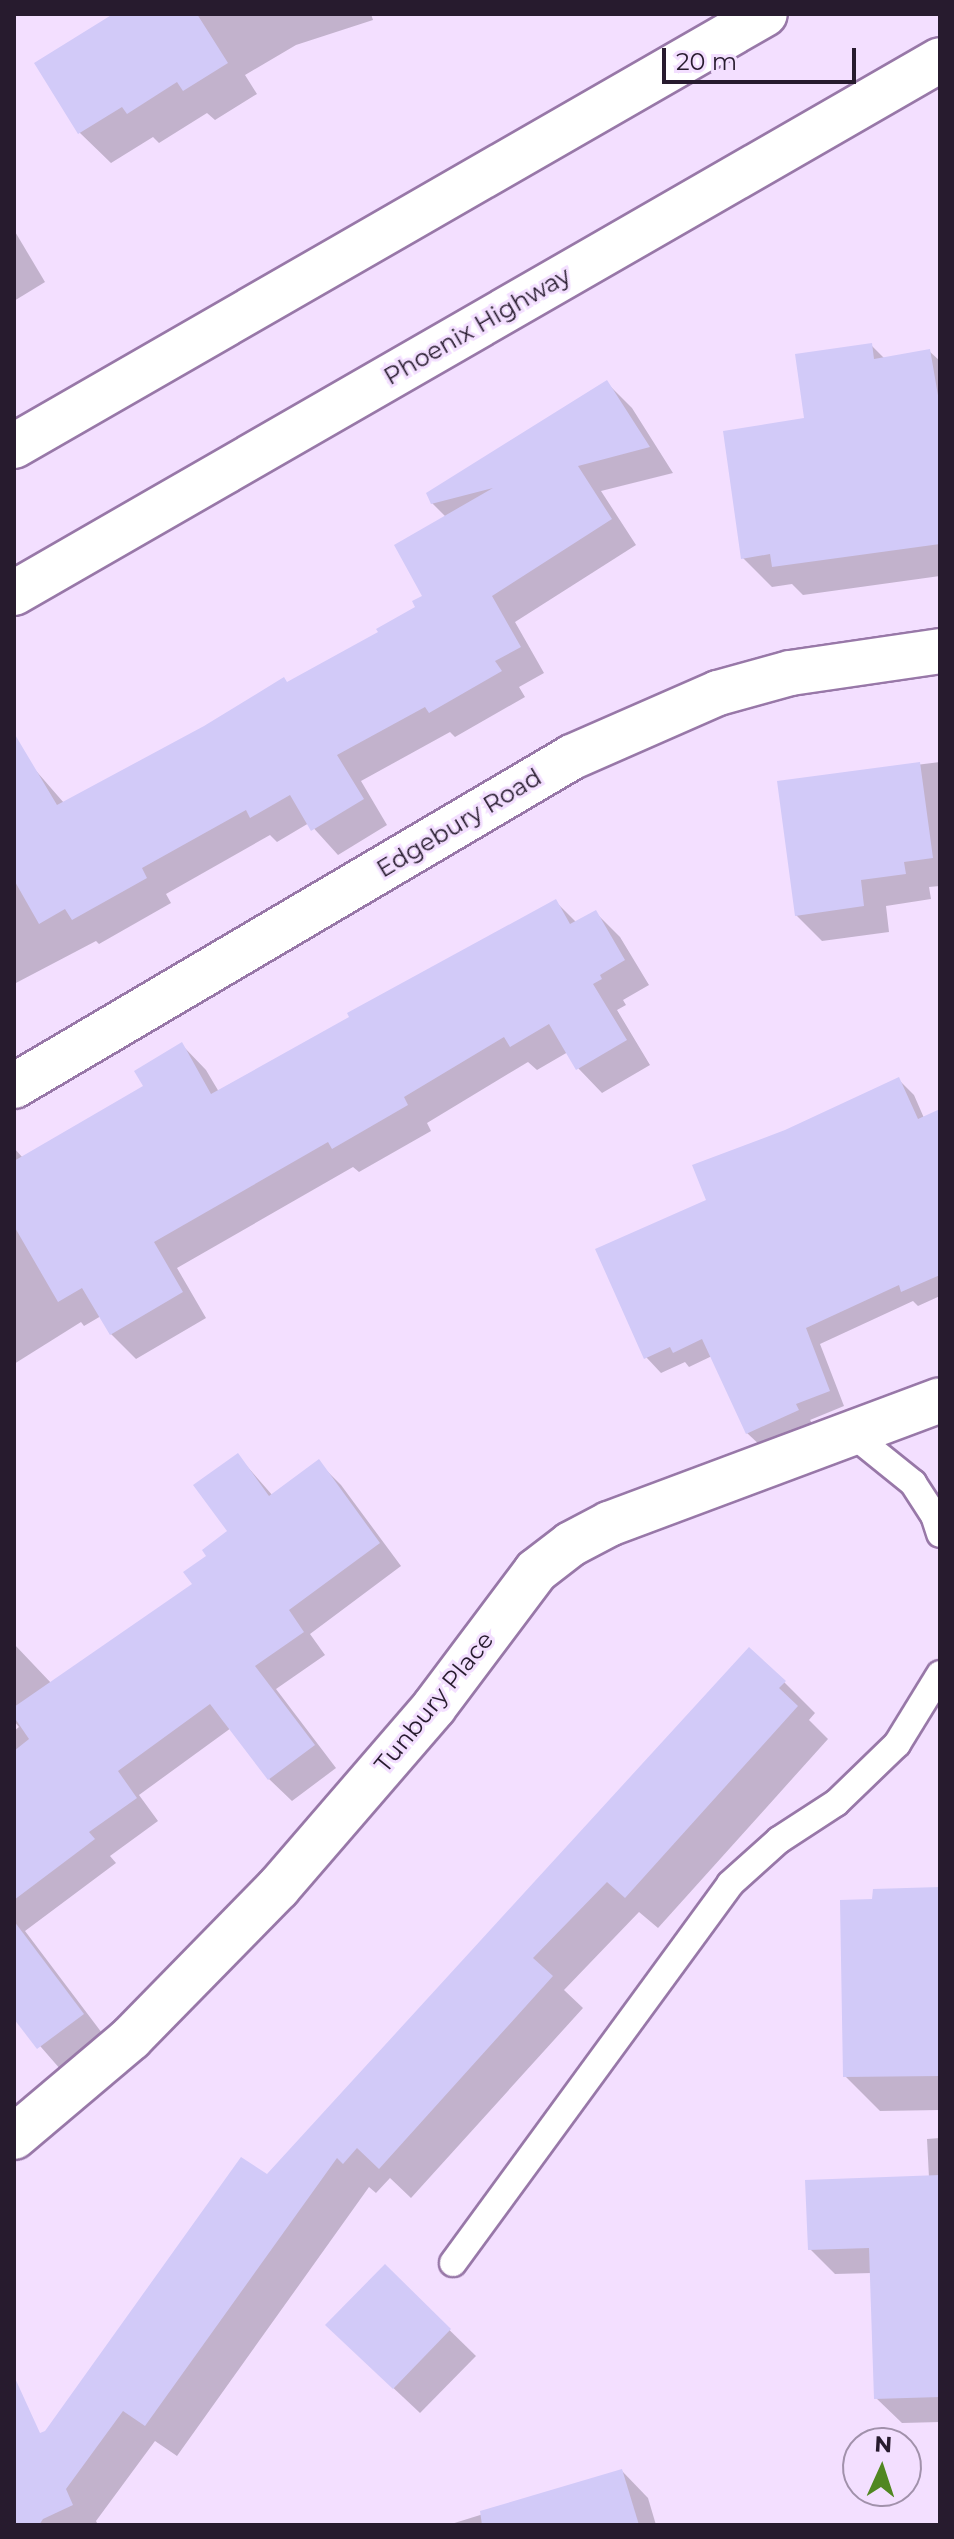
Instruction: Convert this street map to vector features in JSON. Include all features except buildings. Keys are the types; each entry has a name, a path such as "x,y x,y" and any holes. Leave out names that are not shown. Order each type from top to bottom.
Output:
{"street":[{"path":"14,446 765,14"},
{"name":"Phoenix Highway","path":"14,593 940,60"},
{"name":"Edgebury Road","path":"14,1086 572,757 718,693 790,673 940,651"},
{"name":"Tunbury Place","path":"14,2137 131,2038 278,1888 434,1707 536,1571 571,1544 609,1524 940,1400"}],"lane":[{"path":"851,1433 913,1483 934,1515 940,1534"},
{"path":"453,2263 730,1884 779,1840 836,1803 897,1744 940,1674"}]}
